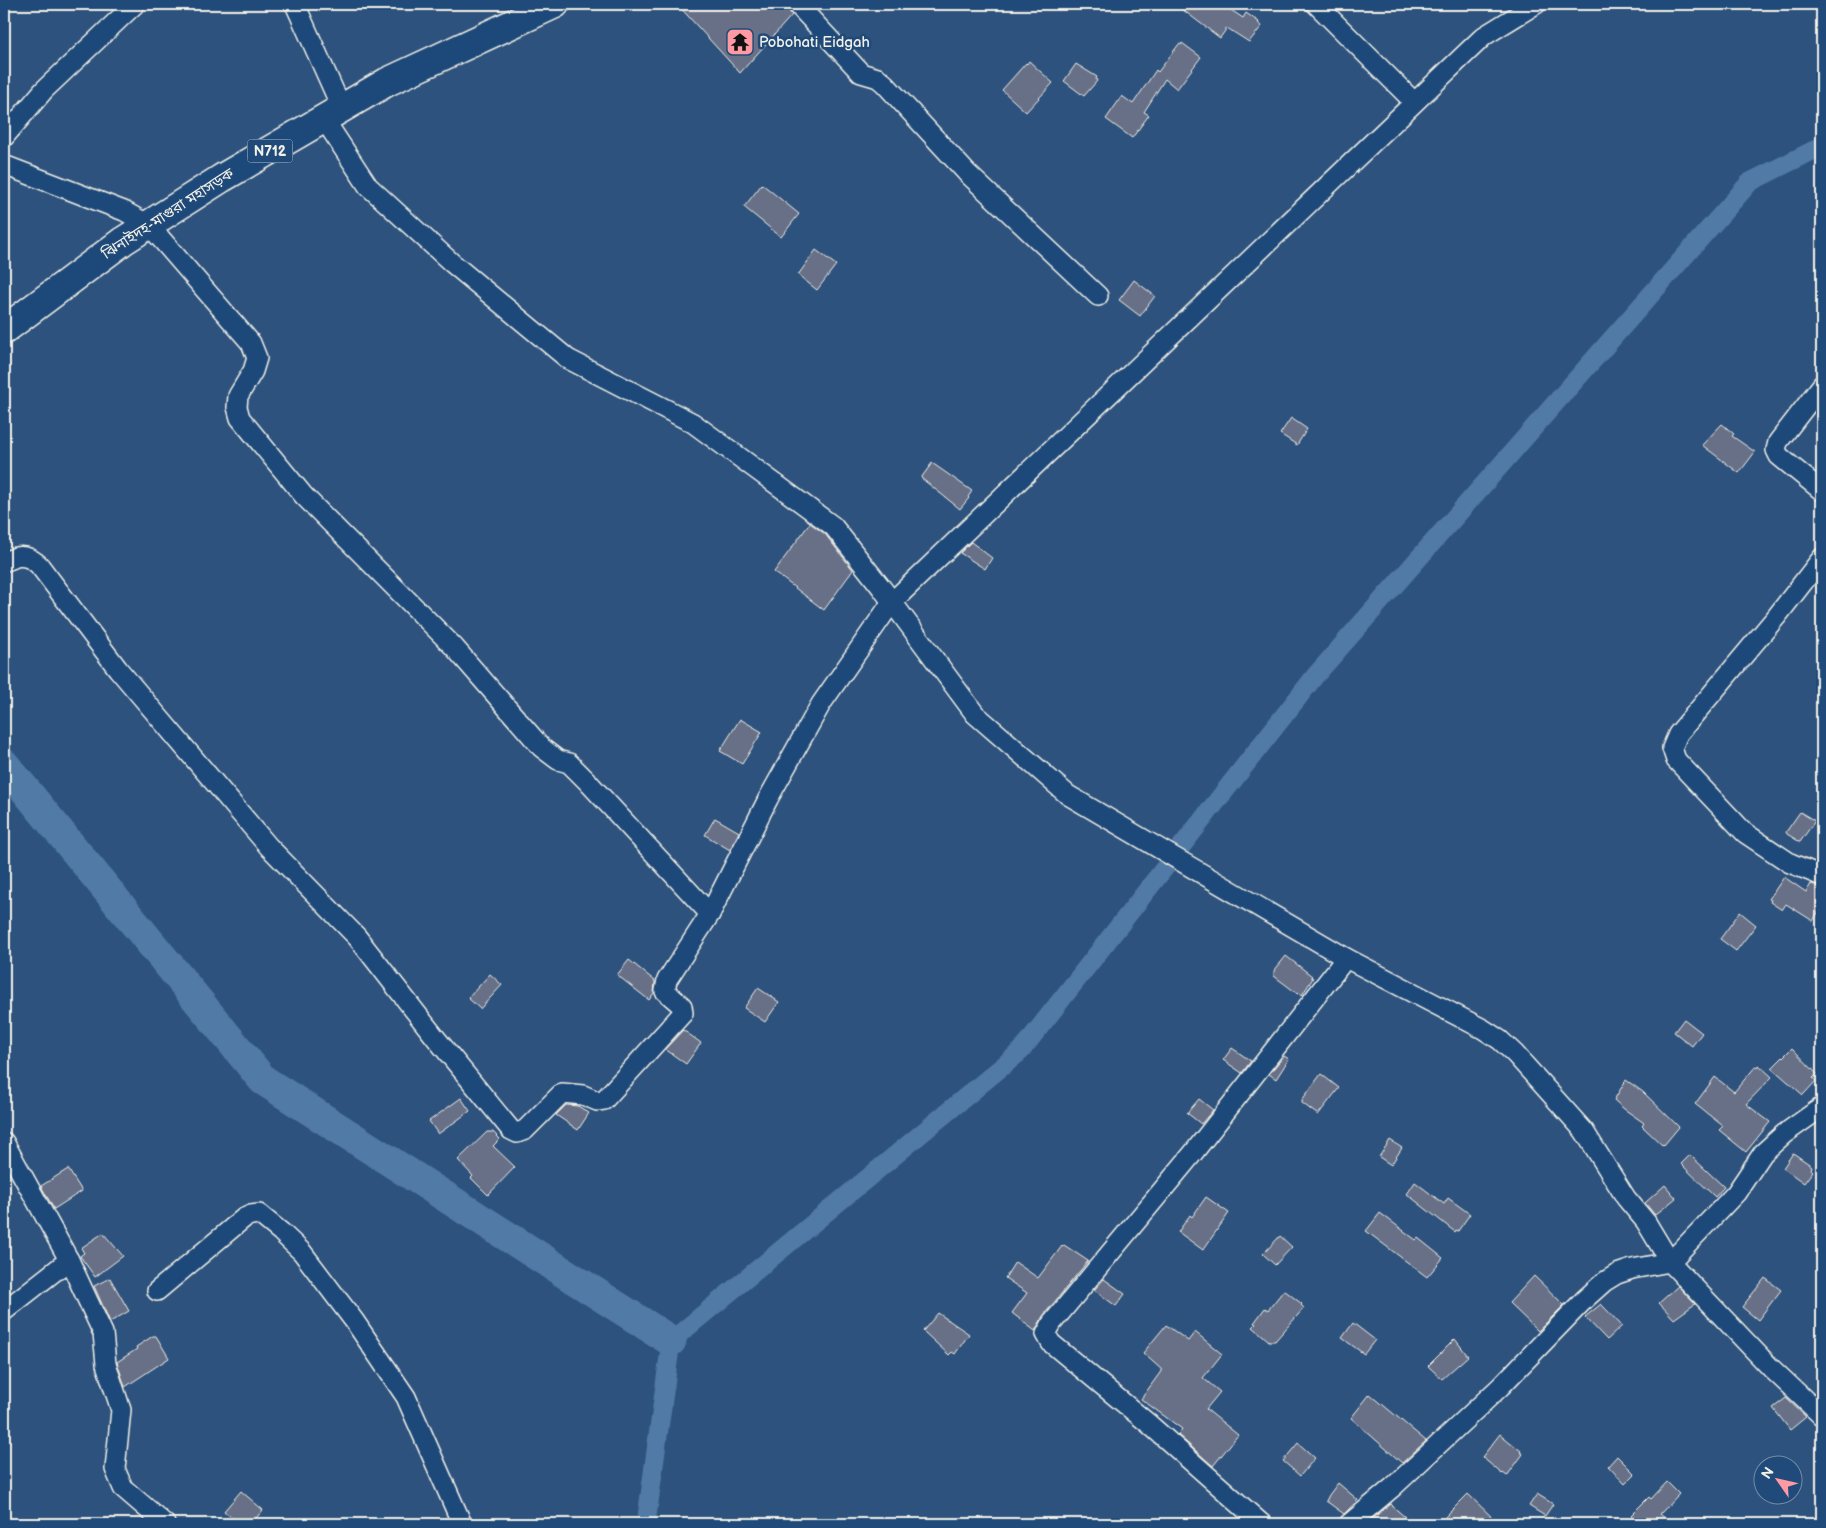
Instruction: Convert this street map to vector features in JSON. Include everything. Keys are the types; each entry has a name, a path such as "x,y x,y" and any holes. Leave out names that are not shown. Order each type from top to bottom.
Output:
{"highway":[{"name":"ঝিনাইদহ-মাগুরা মহাসড়ক","path":"4,330 123,242 222,178 387,82 555,4"}],"street":[{"path":"4,137 44,90 135,4"},
{"path":"295,4 333,114 368,186 452,263 568,359 693,423 833,526 975,714 1068,795 1346,958 1483,1029 1500,1040 1515,1054 1584,1132 1626,1198 1646,1222 1670,1262 1771,1368 1822,1416"},
{"path":"797,4 861,73 878,78 885,84 967,173 1098,296"},
{"path":"1316,4 1414,102"},
{"path":"4,561 7,562 17,557 29,557 39,565 118,669 269,847 357,937 434,1037 511,1130 517,1132 524,1130 562,1093 583,1095 597,1101 604,1100 683,1013 682,1006 665,991 665,986 710,914 768,800 821,704 892,602 1484,36 1536,4"},
{"path":"4,165 124,211 149,225 251,342 257,358 253,371 238,396 237,407 240,418 304,496 454,647 542,748 558,760 568,763 587,781 710,914"},
{"path":"1822,385 1778,442 1776,450 1779,456 1822,491"},
{"path":"1822,558 1777,616 1678,734 1672,748 1676,760 1745,833 1790,863 1822,876"},
{"path":"1262,1524 1149,1424 1051,1343 1046,1334 1052,1323 1194,1152 1346,958"},
{"path":"1349,1524 1393,1487 1501,1386 1585,1299 1604,1282 1617,1274 1632,1269 1670,1262 1736,1193 1763,1153 1784,1134 1822,1107"},
{"path":"4,1142 69,1260 103,1333 106,1364 121,1410 115,1469 123,1488 165,1524"},
{"path":"157,1291 244,1218 259,1214 302,1252 355,1322 406,1397 462,1524"},
{"path":"4,1311 69,1260"}],"building":[{"name":"Pobohati Eidgah","path":"677,4 786,4 792,15 740,73"},
{"path":"1175,4 1222,4 1243,18 1246,13 1262,26 1249,42 1227,28 1220,38"},
{"path":"1182,43 1201,57 1177,89 1165,79 1144,112 1149,115 1132,138 1106,119 1122,96 1133,104 1156,70 1158,72 1179,44 1181,45"},
{"path":"1029,61 1053,83 1026,112 1002,90"},
{"path":"1076,64 1097,77 1097,81 1084,96 1064,81"},
{"path":"762,184 799,214 781,237 744,207"},
{"path":"816,250 836,265 817,290 798,275"},
{"path":"1134,280 1155,296 1140,316 1119,300"},
{"path":"1291,418 1307,429 1297,445 1280,434"},
{"path":"1722,424 1734,434 1732,436 1755,452 1739,473 1702,445"},
{"path":"932,463 972,491 960,509 921,478"},
{"path":"810,523 825,534 853,570 824,610 774,572"},
{"path":"971,542 992,558 985,569 960,553"},
{"path":"740,719 762,732 742,764 720,751"},
{"path":"1800,812 1815,821 1800,842 1786,832"},
{"path":"715,818 739,832 730,850 705,835"},
{"path":"1784,877 1806,892 1811,884 1822,887 1822,906 1813,921 1786,904 1782,910 1770,902 1771,900 1769,899"},
{"path":"1740,912 1756,925 1736,951 1720,939"},
{"path":"1286,956 1313,978 1302,995 1274,976 1274,971"},
{"path":"629,960 655,981 654,993 649,1000 617,975"},
{"path":"490,974 502,985 480,1009 468,998"},
{"path":"758,988 779,1002 765,1022 744,1008"},
{"path":"1684,1019 1702,1033 1692,1046 1674,1032"},
{"path":"683,1030 701,1043 686,1064 665,1049"},
{"path":"1232,1048 1251,1061 1242,1073 1223,1060"},
{"path":"1792,1048 1817,1074 1813,1078 1816,1081 1803,1095 1772,1068"},
{"path":"1284,1056 1289,1059 1276,1079 1269,1074"},
{"path":"1759,1065 1772,1077 1746,1104 1770,1122 1746,1152 1719,1130 1723,1126 1695,1104 1715,1077 1734,1092 1756,1066 1758,1067"},
{"path":"1321,1074 1339,1088 1318,1115 1302,1103 1302,1100"},
{"path":"1626,1080 1643,1092 1679,1127 1664,1145 1642,1126 1644,1123 1614,1100"},
{"path":"461,1098 470,1111 438,1134 429,1121"},
{"path":"1199,1099 1213,1110 1201,1124 1187,1113"},
{"path":"566,1105 578,1106 589,1113 578,1130 556,1115"},
{"path":"487,1132 493,1132 500,1139 493,1146 515,1167 488,1195 471,1178 473,1176 458,1160"},
{"path":"1390,1140 1402,1148 1391,1165 1379,1157"},
{"path":"1793,1153 1812,1166 1811,1169 1813,1171 1804,1183 1783,1168"},
{"path":"1690,1155 1724,1187 1715,1197 1681,1164"},
{"path":"68,1169 82,1191 54,1209 41,1186"},
{"path":"1415,1182 1444,1204 1448,1198 1470,1214 1458,1231 1456,1230 1455,1232 1407,1194"},
{"path":"1665,1185 1676,1198 1655,1215 1645,1203"},
{"path":"1206,1197 1229,1213 1203,1250 1178,1232 1190,1215 1192,1217"},
{"path":"1380,1213 1416,1240 1418,1238 1443,1258 1427,1277 1366,1231"},
{"path":"103,1233 123,1256 95,1277 80,1256 84,1253 81,1248"},
{"path":"1280,1236 1292,1247 1275,1265 1263,1254"},
{"path":"1064,1245 1088,1261 1043,1316 1035,1331 1012,1313 1027,1293 1005,1278 1015,1262 1038,1278"},
{"path":"1534,1276 1564,1305 1538,1331 1509,1303"},
{"path":"110,1278 129,1311 110,1322 94,1286"},
{"path":"1765,1278 1781,1290 1758,1320 1742,1307"},
{"path":"1104,1279 1125,1294 1116,1306 1094,1290"},
{"path":"1678,1286 1695,1304 1674,1319 1659,1303"},
{"path":"1284,1290 1302,1304 1304,1308 1275,1341 1269,1341 1253,1327 1256,1324 1254,1323 1265,1308 1268,1310"},
{"path":"1601,1304 1622,1326 1607,1340 1585,1317"},
{"path":"938,1313 969,1334 955,1354 952,1352 949,1355 923,1331"},
{"path":"1353,1323 1375,1340 1364,1354 1342,1338"},
{"path":"1166,1325 1188,1341 1195,1332 1222,1354 1203,1378 1220,1392 1206,1409 1238,1435 1213,1466 1178,1435 1182,1429 1141,1399 1162,1370 1143,1353"},
{"path":"153,1336 156,1336 169,1358 125,1387 117,1362"},
{"path":"1455,1339 1468,1356 1442,1379 1428,1366"},
{"path":"1370,1394 1426,1441 1402,1463 1351,1418"},
{"path":"1786,1398 1806,1417 1790,1430 1773,1408"},
{"path":"1500,1434 1523,1454 1507,1476 1482,1457"},
{"path":"1298,1443 1315,1458 1300,1476 1283,1461"},
{"path":"1617,1456 1635,1474 1625,1484 1608,1466"},
{"path":"1667,1482 1679,1494 1660,1514 1672,1524 1640,1524 1631,1515 1649,1497 1651,1499"},
{"path":"1338,1483 1358,1500 1344,1514 1326,1501"},
{"path":"241,1491 263,1510 251,1524 239,1524 224,1511"},
{"path":"1468,1494 1499,1524 1438,1524"},
{"path":"1537,1494 1553,1504 1545,1516 1529,1506"},
{"path":"1390,1504 1405,1517 1398,1524 1366,1524"}],"waterway":[{"path":"646,1524 671,1341 1021,1051 1315,676 1750,182 1822,146"},
{"path":"4,764 263,1080 671,1341"}],"place":[{"name":"Pobohati Eidgah","path":"740,42"}]}
